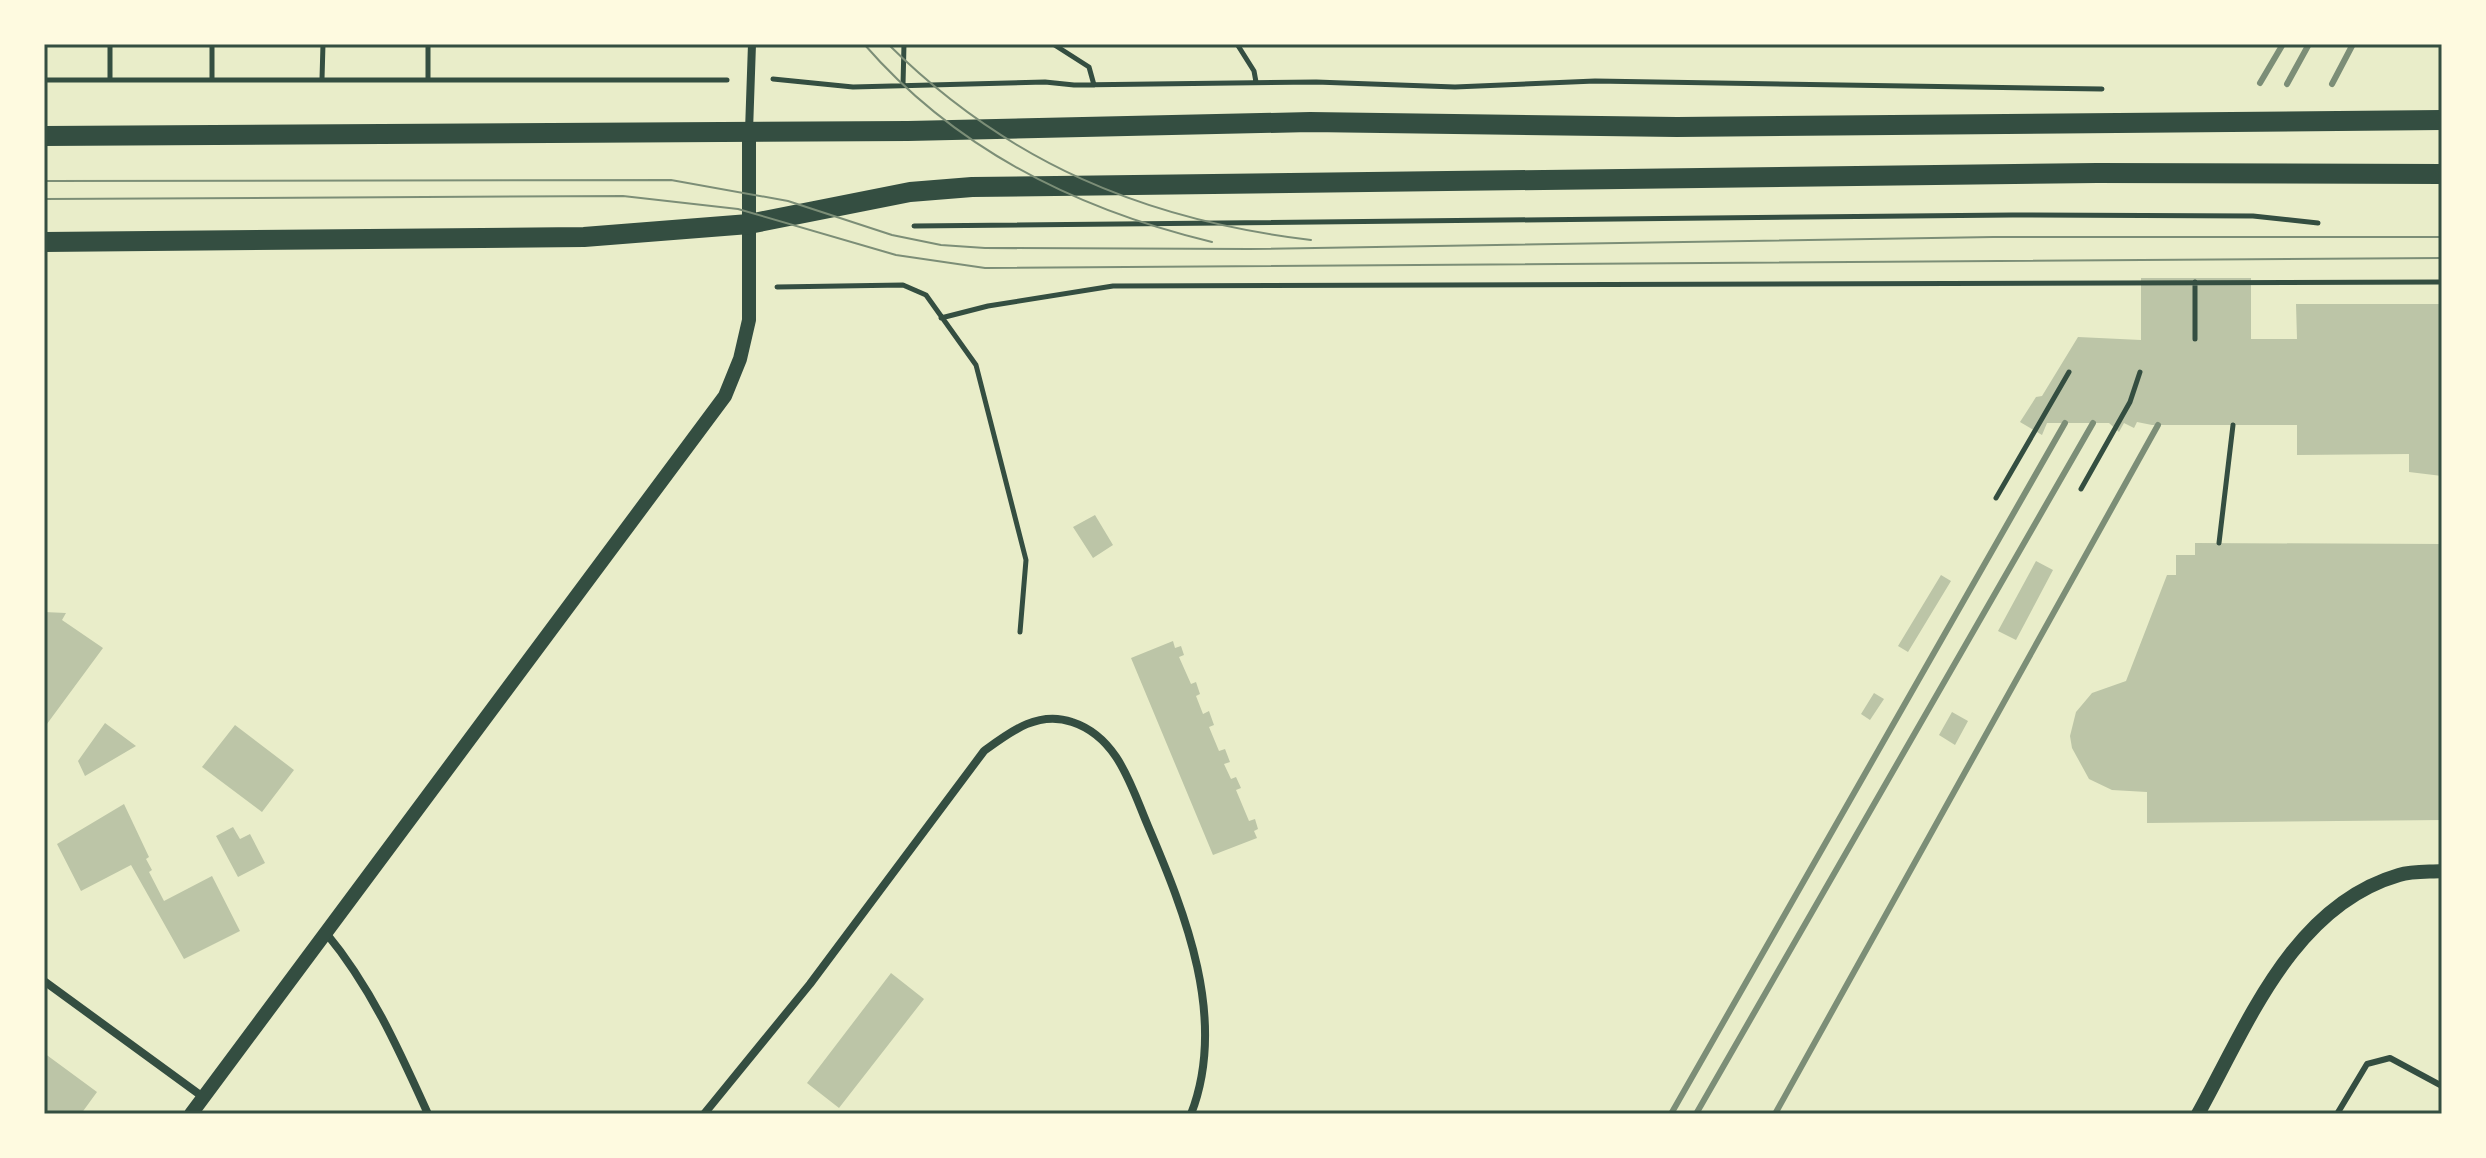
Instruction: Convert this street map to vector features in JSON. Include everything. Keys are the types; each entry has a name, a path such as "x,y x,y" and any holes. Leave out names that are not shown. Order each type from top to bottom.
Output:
{"main road":[{"path":"44,136 749,132 1310,122 1677,127 2442,120"},
{"path":"44,242 584,237 749,224 910,192 972,187 2097,173 2442,174"}],"street":[{"path":"191,1114 725,396 740,359 749,320 752,44"},
{"path":"704,1114 810,984 984,751 1010,730 1037,719 1071,721 1101,737 1124,769 1177,895 1193,942 1204,1042 1196,1100 1191,1114"},
{"path":"2198,1114 2284,960 2318,925 2348,898 2400,874 2442,871"},
{"path":"325,932 344,955 391,1031 428,1114"},
{"path":"44,981 203,1097"}],"lane":[{"path":"2337,1114 2367,1064 2390,1058 2442,1086"}],"path":[{"path":"110,44 110,80"},
{"path":"212,44 212,80"},
{"path":"322,79 323,44"},
{"path":"428,44 428,79"},
{"path":"903,85 904,44"},
{"path":"1053,44 1089,67 1094,85"},
{"path":"1237,44 1254,71 1256,82"},
{"path":"44,80 791,79 853,87 1045,82 1094,85 1256,82 1455,87 1595,81 2112,91"},
{"path":"914,226 2117,216 2253,216 2318,223"},
{"path":"941,318 988,306 1113,286 2286,280 2442,282"},
{"path":"2195,282 2195,339"},
{"path":"749,287 903,285 926,295 976,365 1026,560 1020,632"},
{"path":"1996,498 2069,372"},
{"path":"2081,489 2130,402 2140,372"},
{"path":"2219,543 2233,425"}],"building":[{"path":"2141,278 2251,278 2251,339 2297,339 2296,304 2442,304 2442,476 2409,472 2409,454 2297,455 2297,425 2152,425 2137,422 2134,428 2124,423 2119,432 2109,423 2047,423 2042,435 2020,422 2036,397 2042,396 2078,337 2141,340"},
{"path":"1095,515 1113,545 1093,558 1073,527"},
{"path":"2195,543 2442,544 2442,820 2147,823 2147,792 2112,790 2089,779 2072,748 2070,736 2076,712 2092,693 2126,681 2167,575 2176,575 2176,555 2195,555"},
{"path":"2036,561 2053,570 2016,640 1998,631"},
{"path":"1941,575 1951,581 1908,652 1898,646"},
{"path":"44,612 66,613 62,620 103,648 44,728"},
{"path":"1173,641 1175,648 1181,646 1184,655 1179,657 1191,684 1196,682 1200,694 1196,696 1203,714 1209,711 1214,725 1209,727 1219,751 1225,749 1230,762 1224,764 1231,779 1236,777 1241,788 1236,790 1249,821 1255,819 1258,829 1254,831 1257,838 1213,855 1131,658"},
{"path":"1874,693 1884,699 1870,720 1861,714"},
{"path":"1952,712 1968,721 1955,745 1939,735"},
{"path":"105,723 136,746 85,776 78,761"},
{"path":"235,725 294,770 262,812 202,767"},
{"path":"124,804 149,857 146,859 152,870 149,872 164,901 212,876 240,931 184,959 131,865 81,891 57,844"},
{"path":"233,827 240,839 250,834 265,863 238,877 216,836"},
{"path":"891,973 924,999 839,1108 807,1083"},
{"path":"44,1053 97,1092 81,1114 44,1114"}],"tram line":[{"path":"864,44 938,115 1022,170 1114,212 1212,242"},
{"path":"888,44 934,86 981,122 1031,153 1082,179 1136,201 1192,218 1311,240"},
{"path":"44,181 671,180 788,201 892,235 941,245 985,248 1249,249 1993,237 2442,237"},
{"path":"44,199 623,196 738,209 896,255 985,268 2442,258"}],"railway":[{"path":"2260,83 2283,44"},
{"path":"2287,84 2309,44"},
{"path":"2332,84 2353,44"},
{"path":"1671,1114 2065,423"},
{"path":"1696,1114 2093,423"},
{"path":"1775,1114 2158,425"}]}
